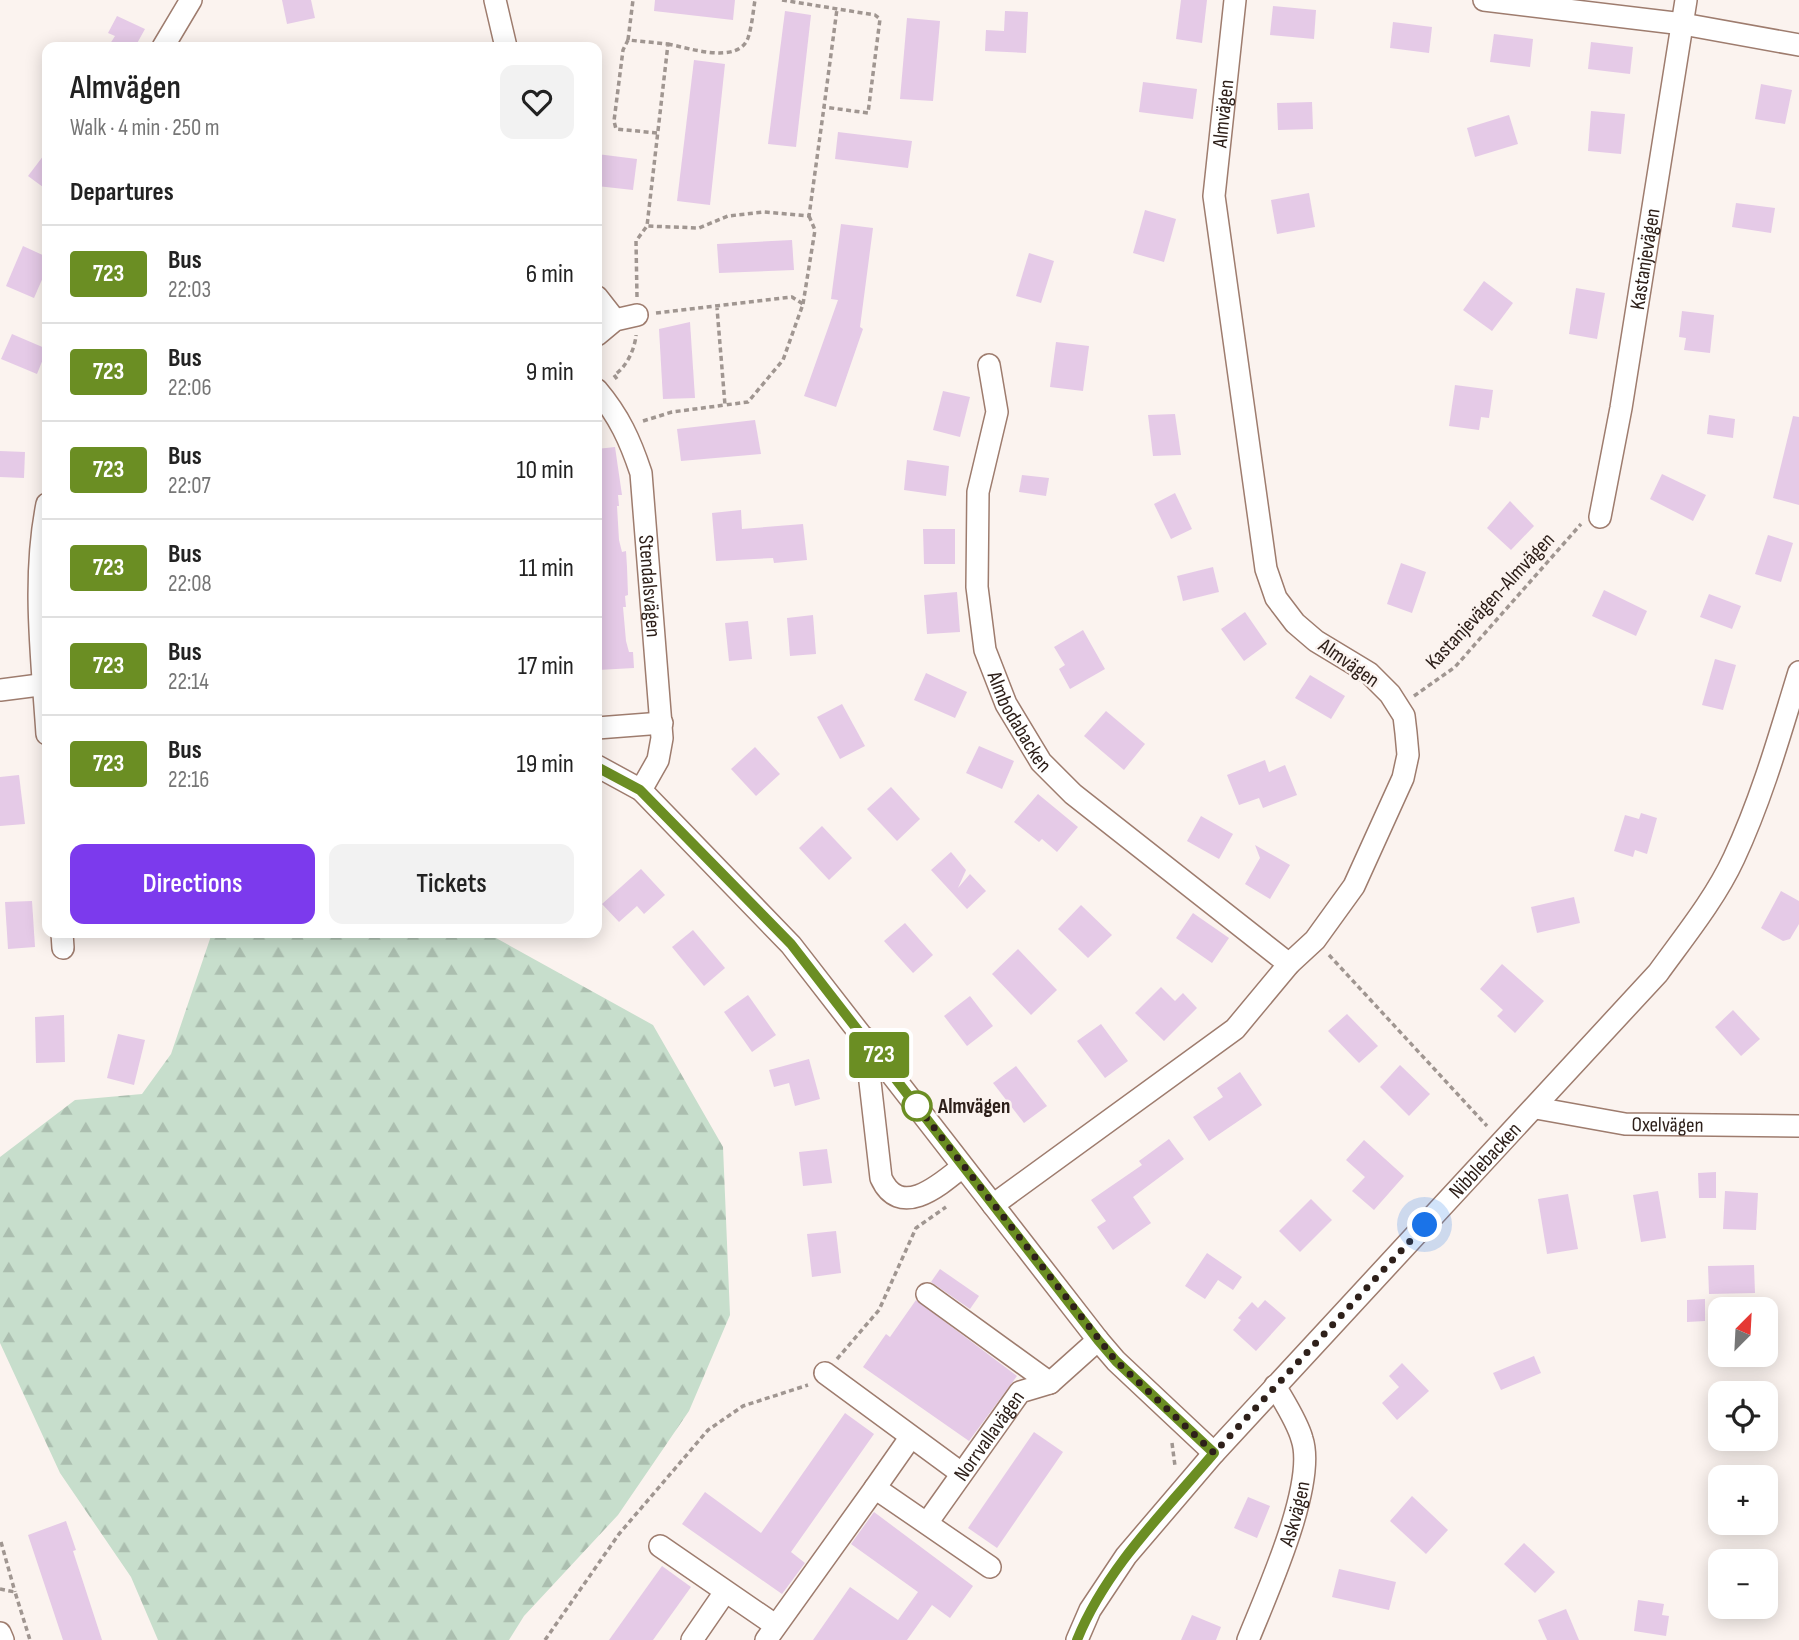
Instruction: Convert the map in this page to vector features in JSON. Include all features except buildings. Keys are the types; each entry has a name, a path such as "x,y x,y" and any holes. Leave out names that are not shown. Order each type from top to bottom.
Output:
{"street":[{"path":"166,42 191,0"},
{"path":"495,0 505,42"},
{"name":"Almvägen","path":"993,1205 1235,1029 1289,964 1315,940 1354,886 1403,778 1408,755 1404,716 1390,694 1369,673 1316,641 1295,624 1276,598 1266,569 1214,196 1235,0"},
{"path":"1484,0 1683,24 1799,45"},
{"name":"Kastanjevägen","path":"1600,517 1621,408 1686,0"},
{"path":"602,303 615,320"},
{"path":"602,331 615,320 637,315"},
{"name":"Almbodabacken","path":"989,365 997,412 978,492 977,587 985,650 1006,705 1041,762 1073,794 1289,964"},
{"name":"Stendalsvägen","path":"602,396 614,409 628,433 641,473 662,723 658,760 640,790"},
{"path":"42,530 42,598"},
{"name":"Nibblebacken","path":"1077,1640 1090,1610 1126,1556 1214,1453 1536,1108 1658,973 1697,920 1734,860 1764,785 1799,671"},
{"path":"0,690 42,684"},
{"path":"602,728 662,723"},
{"path":"602,769 640,790 791,944 865,1036 962,1167 1098,1340 1116,1361 1214,1453"},
{"path":"865,1036 881,1178 886,1188 904,1198 917,1197 939,1185 962,1167"},
{"name":"Oxelvägen","path":"1536,1108 1625,1124 1799,1125"},
{"path":"926,1294 1050,1382"},
{"name":"Norrvallavägen","path":"927,1523 1020,1392 1050,1382 1098,1340"},
{"path":"825,1373 961,1473"},
{"name":"Askvägen","path":"1248,1640 1292,1523 1303,1479 1303,1440 1275,1386"},
{"path":"660,1546 725,1592 770,1632 910,1438"},
{"path":"875,1488 990,1567"},
{"path":"692,1640 725,1592"},
{"path":"0,1633 3,1640"}],"path":[{"path":"633,0 614,121 616,129 657,133"},
{"path":"628,40 724,53 739,50 748,39 755,0"},
{"path":"782,0 875,15 880,19 868,113 824,107"},
{"path":"639,413 645,423 672,412 748,402 783,360 803,304 815,230 809,216 837,9"},
{"path":"620,385 614,375 620,372 636,345 636,242 647,226 668,44"},
{"path":"647,226 699,228 728,216 764,212 809,216"},
{"path":"637,315 717,308 792,297 803,304"},
{"path":"717,308 725,405"},
{"name":"Kastanjevägen-Almvägen","path":"1399,708 1455,667 1586,518 1600,517"},
{"path":"1315,940 1487,1126 1500,1145"},
{"path":"545,1640 620,1534 708,1430 743,1406 807,1386 825,1373 879,1310 916,1228 976,1185"},
{"path":"1,1542 30,1640"},
{"path":"0,1589 15,1592"}],"green space":[{"path":"210,938 496,938 653,1025 723,1147 730,1315 689,1411 618,1515 524,1616 509,1640 158,1640 131,1577 60,1473 0,1343 0,1157 75,1100 142,1094 171,1054"}],"bus line":[{"name":"723","path":"602,769 640,790 674,821 791,944 865,1036 962,1167 1098,1340 1116,1361 1214,1453 1126,1556 1090,1610 1077,1640"}],"place":[{"name":"Almvägen","path":"917,1106"}],"route":[{"path":"917,1106 914,1102 1098,1340 1116,1361 1214,1453 1425,1225"}]}
